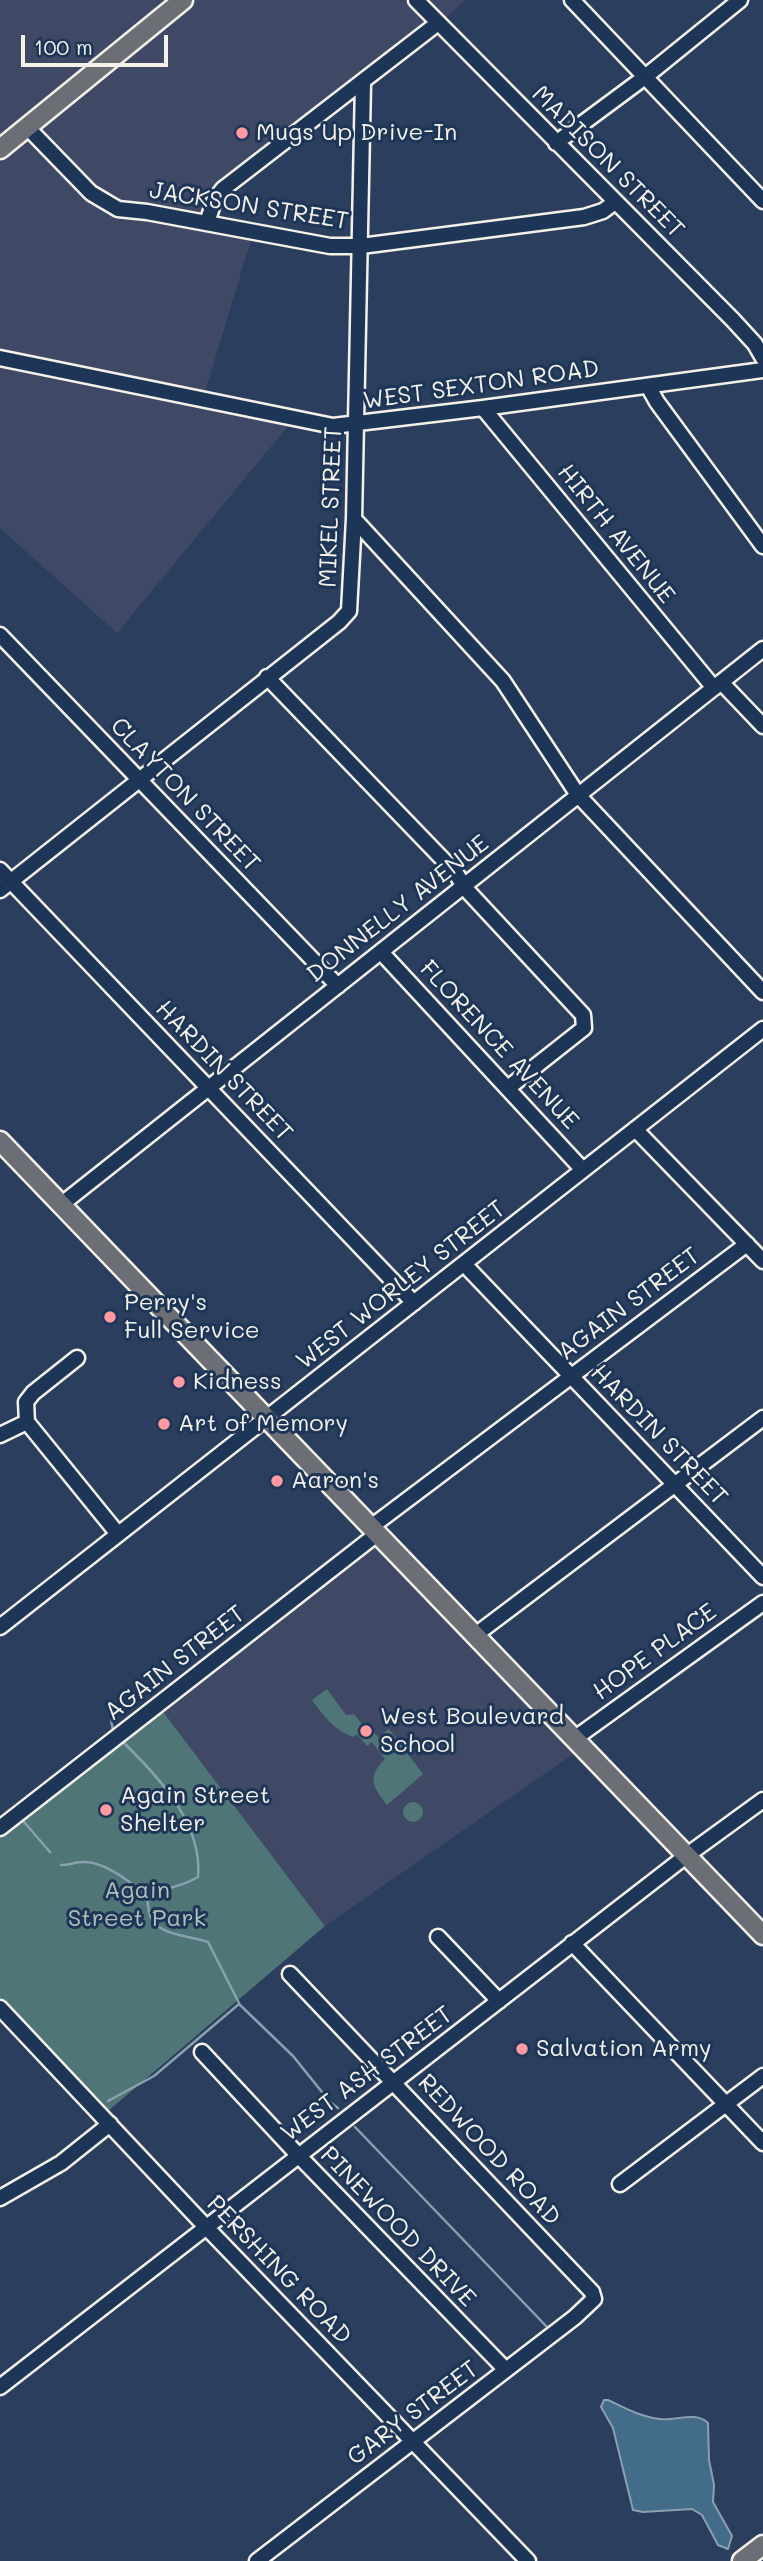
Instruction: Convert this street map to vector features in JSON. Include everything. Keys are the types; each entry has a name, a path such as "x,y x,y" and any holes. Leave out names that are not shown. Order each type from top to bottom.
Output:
{"main road":[{"path":"0,149 183,0"},
{"path":"0,1141 763,1935"},
{"path":"742,2561 763,2545"}],"street":[{"name":"MADISON STREET","path":"416,0 733,320 755,344 763,358"},
{"path":"572,0 763,201"},
{"path":"556,143 645,77 740,0"},
{"path":"207,223 214,201 223,189 438,23"},
{"name":"MIKEL STREET","path":"6,886 339,622 349,611 354,519 363,82"},
{"name":"JACKSON STREET","path":"27,127 91,193 118,209 330,246 361,247 584,217 603,211 615,202"},
{"name":"WEST SEXTON ROAD","path":"0,358 332,426 356,425 763,370"},
{"path":"649,386 657,402 763,546"},
{"name":"HIRTH AVENUE","path":"483,408 717,685 763,726"},
{"path":"354,519 503,681 578,795 763,992"},
{"name":"CLAYTON STREET","path":"0,635 338,986"},
{"name":"DONNELLY AVENUE","path":"62,1205 763,649"},
{"path":"267,677 456,873 464,887 583,1016 583,1028 508,1088"},
{"name":"HARDIN STREET","path":"0,870 6,886 209,1087 414,1303"},
{"name":"FLORENCE AVENUE","path":"381,952 583,1170"},
{"name":"WEST WORLEY STREET","path":"0,1627 763,1029"},
{"path":"635,1129 763,1261"},
{"name":"AGAIN STREET","path":"0,1828 374,1530 747,1244"},
{"name":"HARDIN STREET","path":"464,1264 763,1577"},
{"path":"77,1358 33,1393 26,1402 27,1422 118,1534"},
{"path":"474,1636 763,1418"},
{"path":"0,1435 27,1422"},
{"name":"HOPE PLACE","path":"574,1739 763,1603"},
{"name":"WEST ASH STREET","path":"0,2388 572,1943 763,1800"},
{"path":"438,1937 499,2001"},
{"path":"572,1943 763,2143"},
{"name":"REDWOOD ROAD","path":"290,1974 592,2292 594,2299"},
{"name":"PERSHING ROAD","path":"0,2009 528,2561"},
{"name":"PINEWOOD DRIVE","path":"202,2052 506,2370"},
{"path":"620,2184 763,2076"},
{"path":"0,2198 61,2163 110,2124"},
{"name":"GARY STREET","path":"257,2561 583,2311 594,2299"}],"shaded area":[{"path":"0,0 465,0 445,19 223,190 208,223 254,230 203,398 293,420 117,633 0,528"},
{"name":"West Boulevard School","path":"374,1545 576,1752 325,1926 161,1709"},
{"path":"604,2400 653,2418 691,2417 703,2419 708,2423 713,2502 732,2536 728,2549 718,2545 702,2515 692,2509 643,2512 633,2510 613,2428 601,2407"}],"green space":[{"path":"327,1689 346,1715 354,1714 378,1737 389,1729 423,1774 387,1805 374,1782 376,1771 385,1759 372,1742 367,1746 357,1734 353,1737 330,1722 312,1700"},
{"name":"Again Street Park","path":"161,1709 325,1926 108,2111 0,1999 0,1835"},
{"path":"409,1802 417,1802 423,1812 417,1822 409,1822 403,1816 403,1808"}],"waterway":[{"path":"111,1720 113,1730"},
{"path":"121,1740 163,1784 175,1801 193,1838 198,1857 198,1877 147,1896"},
{"path":"24,1822 50,1852"},
{"path":"61,1865 80,1862 109,1869 147,1896 151,1918 155,1924 177,1935 208,1942 239,2003"},
{"path":"108,2101 154,2076 239,2004 293,2056 330,2102 338,2108"},
{"path":"355,2127 548,2328"}],"place":[{"name":"Mugs Up Drive-In","path":"242,133"},
{"name":"Perry's Full Service","path":"110,1317"},
{"name":"Kidness","path":"179,1382"},
{"name":"Art of Memory","path":"164,1424"},
{"name":"Aaron's","path":"277,1481"},
{"name":"West Boulevard School","path":"366,1731"},
{"name":"Again Street Shelter","path":"106,1810"},
{"name":"Salvation Army","path":"522,2049"}]}
